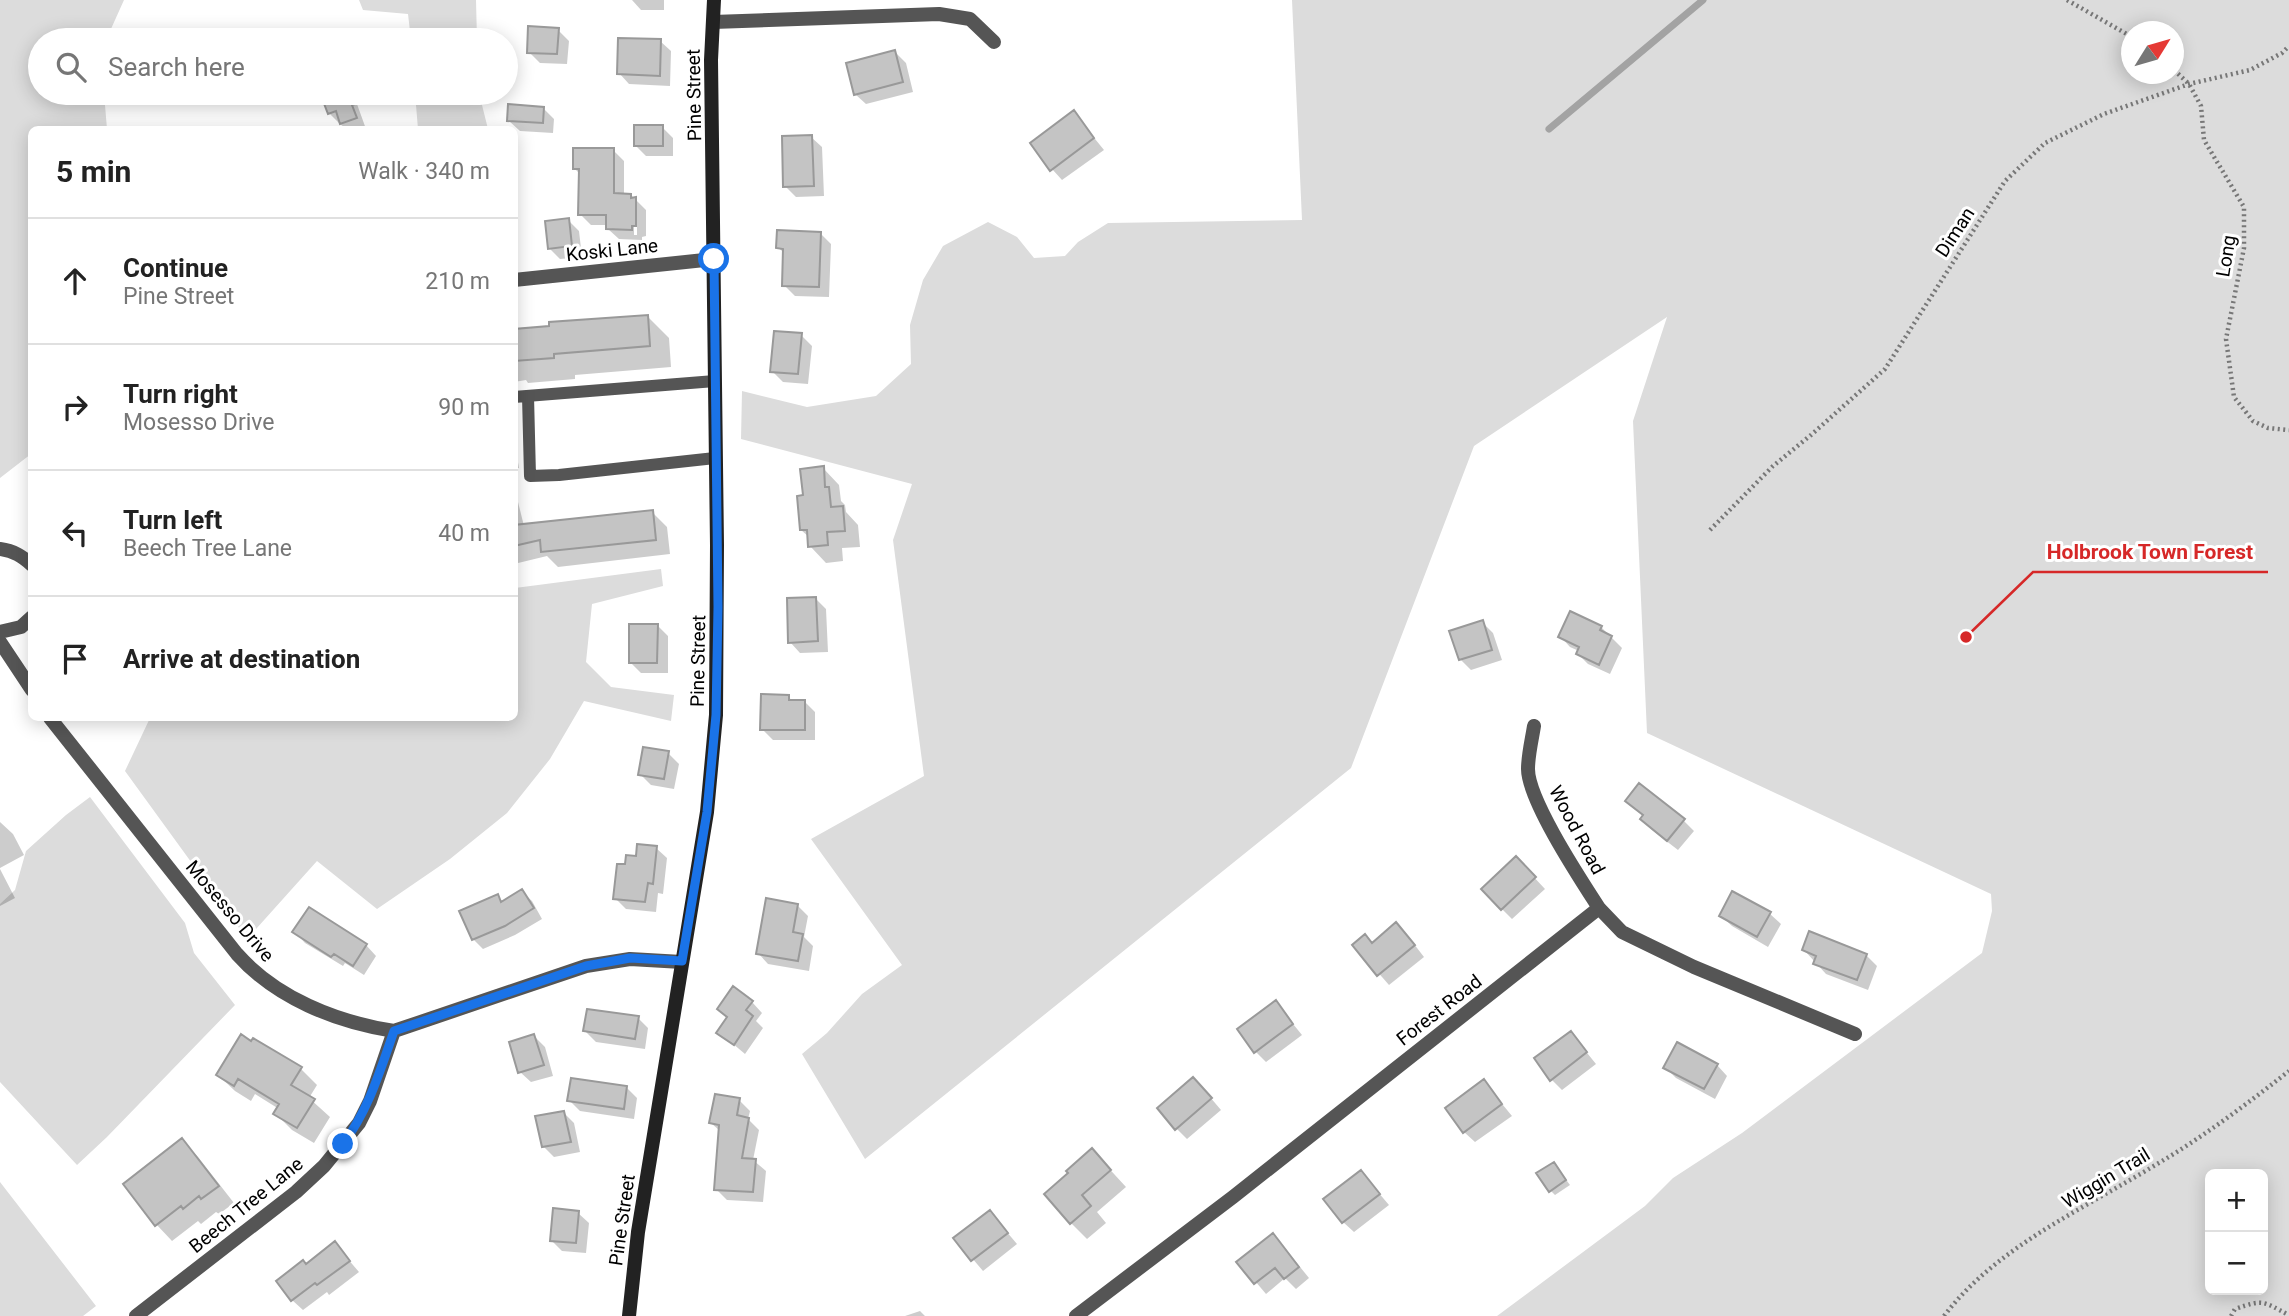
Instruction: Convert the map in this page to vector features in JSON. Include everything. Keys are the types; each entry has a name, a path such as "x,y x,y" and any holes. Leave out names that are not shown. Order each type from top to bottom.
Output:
{"main road":[{"name":"Pine Street","path":"629,1316 638,1232 707,812 716,715 718,595 711,60 714,0"}],"street":[{"path":"713,22 939,14 970,19 994,42"},
{"name":"Koski Lane","path":"518,280 714,259"},
{"path":"0,549 10,550 28,561"},
{"path":"0,632 21,627 28,621"},
{"path":"0,642 28,684"},
{"name":"Mosesso Drive","path":"52,721 254,974 298,1002 370,1027 394,1031"},
{"name":"Wood Road","path":"1534,726 1528,770 1537,801 1599,908"},
{"path":"1599,908 1622,932 1694,967 1855,1034"},
{"name":"Forest Road","path":"1076,1316 1233,1197 1599,908"},
{"path":"394,1031 586,966 630,958 682,961"},
{"name":"Beech Tree Lane","path":"136,1316 296,1192 324,1166 359,1123 370,1101 394,1031"}],"lane":[{"path":"518,397 715,381"},
{"path":"528,396 530,476 715,458"}],"path":[{"path":"2067,0 2121,31"},
{"name":"Diman","path":"1710,530 1773,466 1885,369 2006,181 2045,143 2104,114 2189,84 2250,70 2282,53 2289,46"},
{"name":"Long","path":"2184,79 2201,107 2204,140 2244,207 2244,248 2226,339 2234,397 2253,421 2268,428 2289,430"},
{"name":"Wiggin Trail","path":"1944,1316 1983,1274 2011,1252 2159,1163 2289,1071"},
{"path":"2231,1316 2235,1309 2257,1301 2263,1301 2289,1315"}],"shaded area":[{"path":"0,0 124,0 111,28 28,28 28,105 105,105 107,126 28,126 28,456 0,478"},
{"path":"359,0 476,0 477,28 410,28 408,14 363,10"},
{"path":"1292,0 2289,0 2289,1316 1497,1316 1645,1206 1673,1178 1742,1133 1982,953 1992,911 1991,894 1647,733 1633,421 1667,317 1474,446 1351,768 865,1159 802,1054 827,1033 862,994 902,965 811,839 924,776 893,540 912,484 741,439 742,391 807,407 876,396 911,364 910,325 923,280 943,246 988,222 1017,237 1034,258 1065,256 1078,242 1108,223 1302,220"},
{"path":"416,105 482,105 487,126 418,126"},
{"path":"661,569 663,586 592,604 586,662 611,687 674,695 671,721 584,701 550,759 507,813 450,859 377,909 317,861 247,939 125,771 149,721 518,721 518,588"},
{"path":"90,797 185,923 194,953 235,1005 77,1165 0,1082 0,904 15,890 26,851"},
{"path":"0,1182 96,1306 83,1316 0,1316"}],"building":[{"path":"528,26 559,28 557,54 527,53"},
{"path":"618,38 661,39 660,76 617,74"},
{"path":"895,50 903,82 854,95 846,63"},
{"path":"325,105 352,105 357,118 340,124 336,111 328,114"},
{"path":"508,105 544,107 543,123 507,121"},
{"path":"1074,110 1094,138 1050,171 1030,143"},
{"path":"634,125 663,125 663,146 634,146"},
{"path":"812,135 814,186 783,187 782,136"},
{"path":"573,148 614,148 614,193 636,197 636,226 632,226 632,230 606,229 606,215 578,215 579,169 573,169"},
{"path":"569,218 572,246 548,249 545,221"},
{"path":"777,230 821,232 819,287 782,286 783,249 776,248"},
{"path":"648,315 650,346 554,354 554,358 518,361 518,329 549,326 549,322"},
{"path":"774,331 802,333 798,374 770,372"},
{"path":"824,466 825,487 829,487 831,507 843,506 845,531 827,532 828,545 808,547 807,530 800,530 797,496 803,495 800,469"},
{"path":"653,510 656,540 541,552 540,540 518,545 518,525"},
{"path":"816,597 818,641 788,643 787,598"},
{"path":"1570,611 1602,626 1600,630 1612,636 1599,665 1576,654 1579,647 1558,637"},
{"path":"1483,620 1492,650 1459,660 1449,631"},
{"path":"629,624 658,624 657,663 629,663"},
{"path":"761,694 789,695 789,700 805,700 805,730 760,730"},
{"path":"643,747 669,751 664,779 638,775"},
{"path":"1639,783 1685,819 1667,841 1640,819 1643,815 1625,801"},
{"path":"637,844 657,846 653,884 648,883 645,902 613,899 617,864 625,864 626,855 636,856"},
{"path":"1516,856 1536,877 1501,910 1481,889"},
{"path":"522,889 534,908 505,926 472,940 459,911 498,894 501,902"},
{"path":"1732,891 1771,912 1757,937 1719,916"},
{"path":"766,898 798,904 793,932 803,934 798,961 756,954"},
{"path":"309,907 367,944 353,966 334,954 331,957 292,932"},
{"path":"1396,922 1415,945 1377,976 1352,945 1365,934 1372,943"},
{"path":"1809,931 1867,954 1857,980 1813,964 1816,956 1802,950"},
{"path":"733,986 753,1001 746,1010 753,1016 734,1045 716,1033 727,1017 717,1009"},
{"path":"1276,1000 1293,1024 1254,1053 1237,1029"},
{"path":"587,1009 639,1016 635,1039 583,1031"},
{"path":"1571,1031 1587,1052 1550,1081 1534,1058"},
{"path":"241,1034 251,1041 253,1038 302,1067 291,1085 315,1099 297,1128 273,1114 279,1104 238,1079 234,1086 216,1075"},
{"path":"534,1034 544,1065 518,1073 509,1042"},
{"path":"1677,1042 1718,1064 1704,1089 1663,1068"},
{"path":"1193,1077 1212,1098 1175,1130 1157,1108"},
{"path":"571,1078 627,1086 624,1109 567,1101"},
{"path":"1484,1079 1502,1104 1463,1133 1445,1108"},
{"path":"715,1094 740,1098 737,1115 749,1118 742,1158 756,1159 753,1192 714,1190 719,1125 709,1123"},
{"path":"564,1111 571,1142 542,1147 535,1116"},
{"path":"182,1138 219,1186 201,1199 199,1196 183,1209 181,1206 155,1226 123,1184"},
{"path":"1092,1148 1111,1170 1082,1195 1091,1206 1070,1224 1044,1194"},
{"path":"1554,1162 1566,1180 1549,1192 1536,1173"},
{"path":"1361,1170 1380,1194 1342,1223 1323,1199"},
{"path":"553,1208 579,1211 576,1243 550,1241"},
{"path":"990,1210 1008,1233 971,1261 953,1238"},
{"path":"1273,1233 1299,1267 1284,1279 1275,1268 1254,1284 1236,1262"},
{"path":"335,1241 350,1261 291,1301 276,1281 303,1260 306,1264"}],"waterway":[{"path":"1549,129 1703,0"}],"place":[{"name":"Holbrook Town Forest","path":"1966,637"}],"route":[{"path":"343,1144 359,1123 370,1101 394,1031 558,974 610,960 654,958 682,961 707,812 716,715 718,607 714,259"}]}
